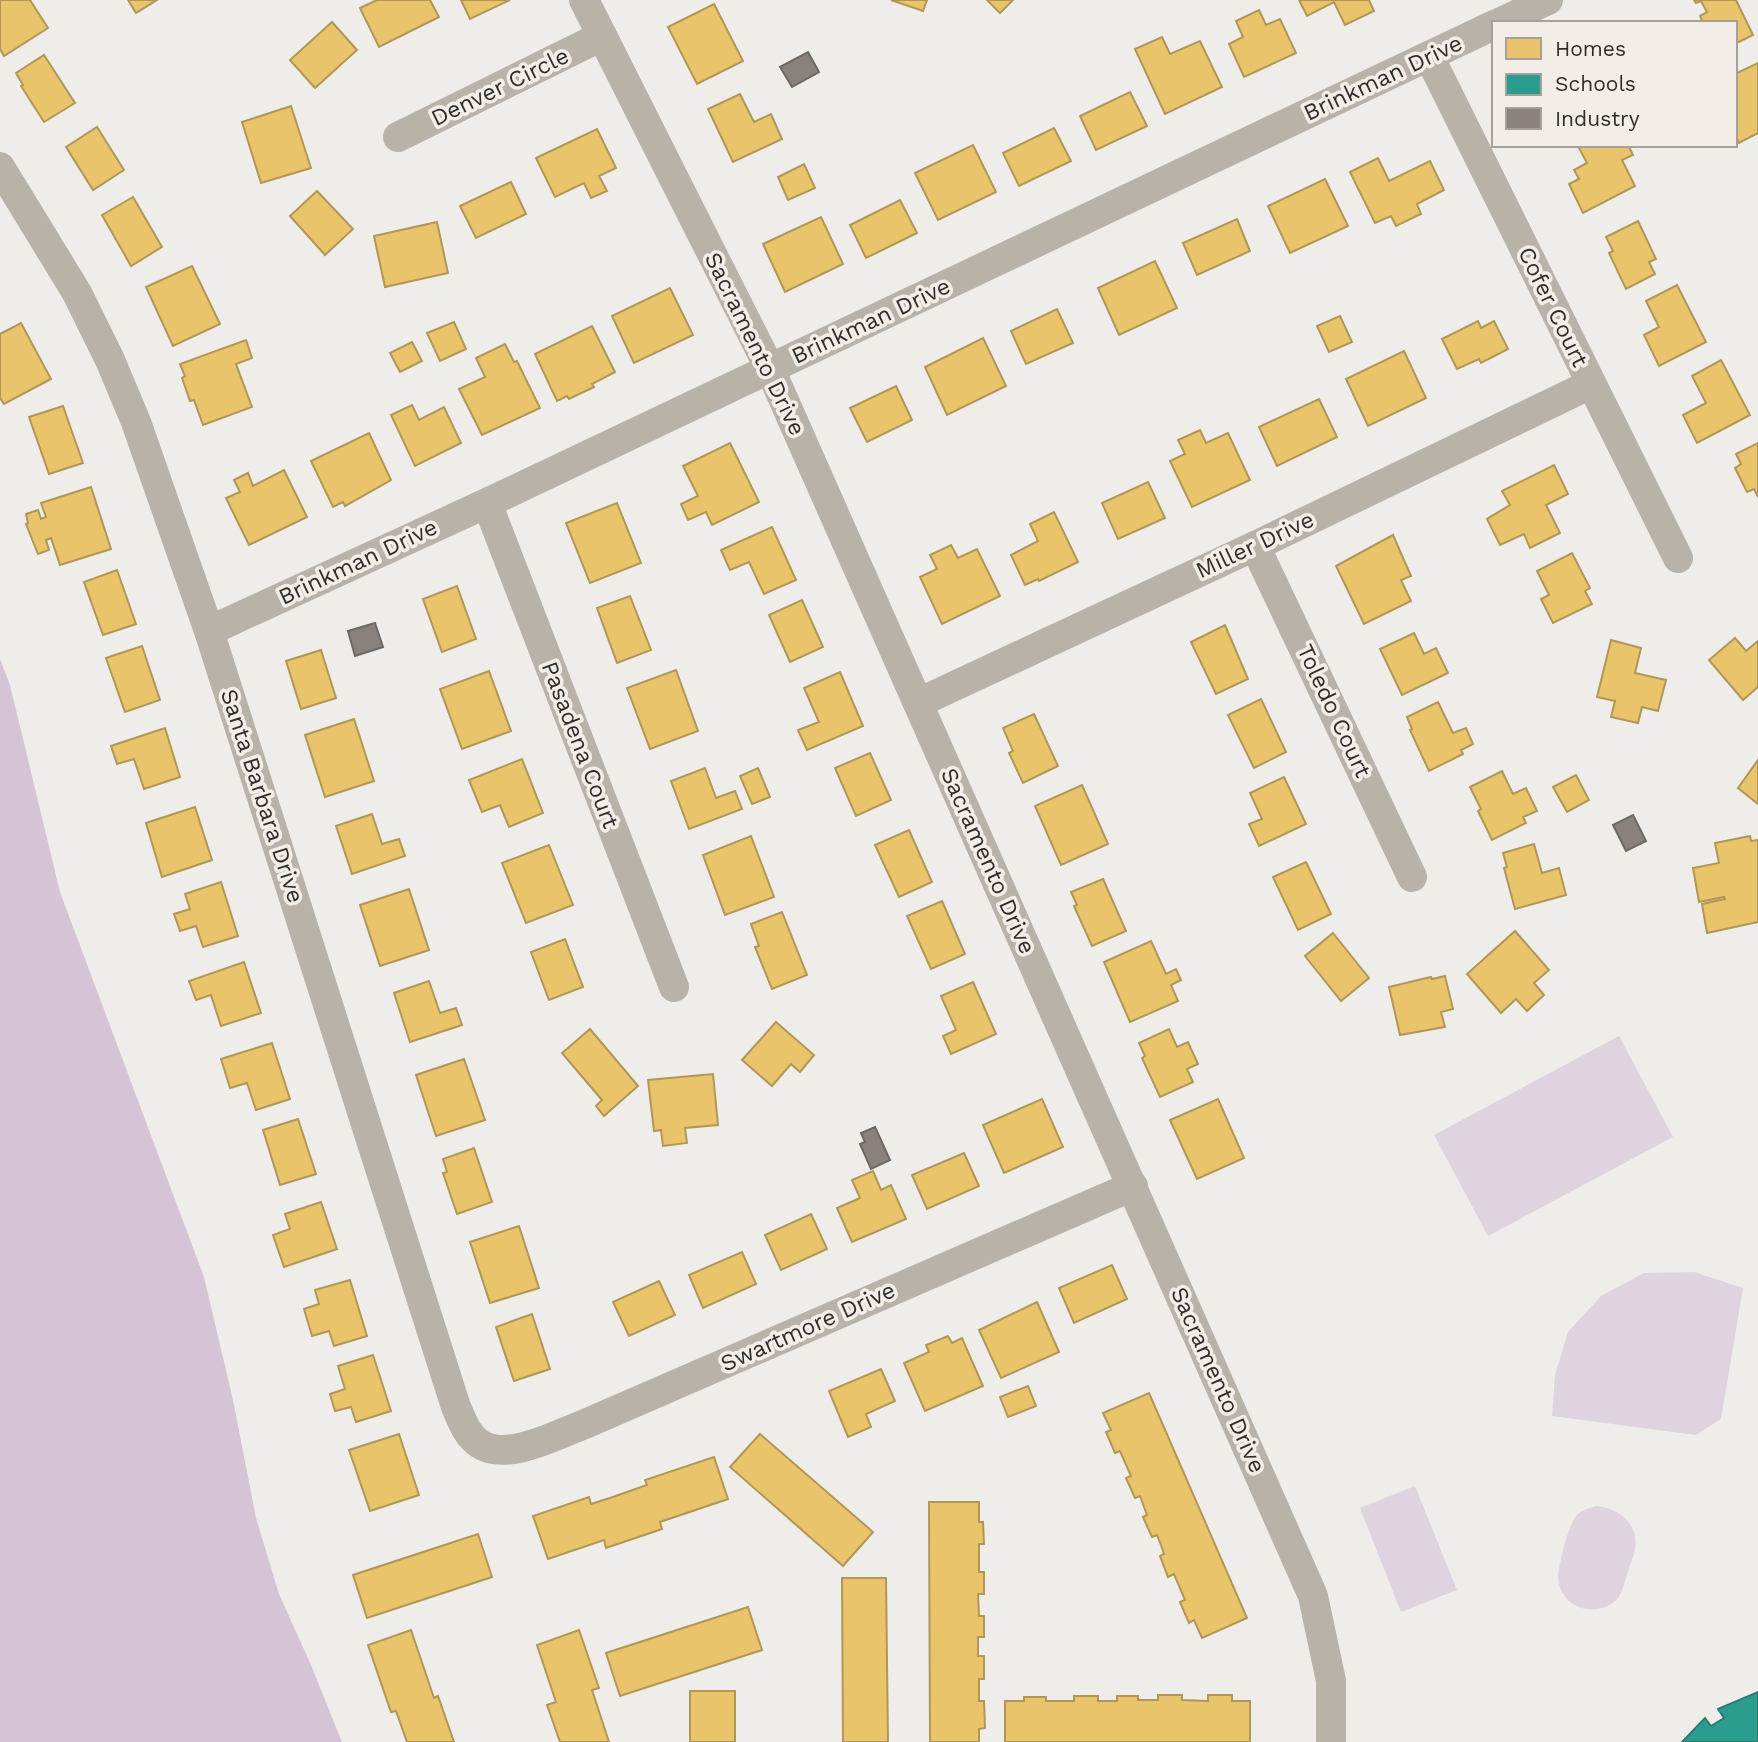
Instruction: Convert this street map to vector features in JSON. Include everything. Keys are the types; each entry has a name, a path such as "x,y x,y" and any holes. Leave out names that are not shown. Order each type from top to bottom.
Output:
{"street":[{"name":"Sacramento Drive","path":"584,0 770,369 1313,1595 1331,1681 1331,1742"},
{"path":"1503,21 1548,0"},
{"name":"Brinkman Drive","path":"209,631 487,503 1492,26"},
{"name":"Denver Circle","path":"398,137 601,36"},
{"name":"Cofer Court","path":"1429,56 1678,558"},
{"name":"Santa Barbara Drive","path":"0,167 77,293 110,360 136,422 209,631 456,1407 467,1431 479,1444"},
{"name":"Miller Drive","path":"918,703 1255,546 1591,384"},
{"name":"Pasadena Court","path":"487,503 674,987"},
{"name":"Toledo Court","path":"1255,546 1412,877"},
{"name":"Swartmore Drive","path":"479,1444 506,1450 533,1444 585,1424 1133,1186"}],"shaded area":[{"path":"0,659 10,685 60,892 204,1277 233,1400 256,1518 279,1594 342,1742 0,1742"},
{"path":"1619,1036 1673,1137 1488,1236 1434,1135"},
{"path":"1694,1272 1743,1288 1721,1419 1696,1435 1552,1416 1555,1375 1568,1332 1601,1296 1644,1273"},
{"path":"1415,1486 1457,1590 1401,1612 1360,1508"},
{"path":"1596,1506 1612,1510 1625,1518 1634,1531 1635,1550 1618,1598 1607,1606 1587,1609 1574,1605 1567,1599 1558,1577 1570,1527 1577,1515"}],"building: Homes":[{"path":"0,0 30,0 48,28 4,56 0,49"},
{"path":"128,0 157,0 136,13"},
{"path":"377,0 430,0 439,17 379,47 360,8"},
{"path":"461,0 510,0 470,19"},
{"path":"891,0 927,0 923,11"},
{"path":"987,0 1013,0 1000,13"},
{"path":"1299,0 1369,0 1374,11 1345,25 1334,2 1307,16"},
{"path":"1694,0 1736,0 1753,35 1737,43 1737,21 1702,21 1700,16 1707,12 1701,1 1696,3"},
{"path":"714,4 743,61 697,84 668,27"},
{"path":"1259,10 1266,25 1280,19 1296,53 1244,77 1229,44 1243,37 1236,21"},
{"path":"332,22 357,50 315,88 290,60"},
{"path":"1162,37 1170,54 1200,41 1222,87 1165,114 1135,49"},
{"path":"44,55 75,103 44,122 21,86 23,85 16,73"},
{"path":"1758,63 1758,133 1739,143 1737,139 1737,73"},
{"path":"1130,92 1147,126 1096,150 1080,116"},
{"path":"740,94 754,122 771,114 782,139 733,162 708,109"},
{"path":"291,106 311,168 261,183 242,122"},
{"path":"97,127 124,170 93,190 66,147"},
{"path":"1054,128 1071,161 1019,186 1003,153"},
{"path":"597,129 616,168 599,176 607,191 591,198 584,183 555,197 536,158"},
{"path":"973,145 996,192 938,220 915,173"},
{"path":"1579,147 1629,147 1633,155 1622,160 1635,186 1583,213 1569,184 1579,179 1574,170 1587,163"},
{"path":"1378,158 1389,181 1430,161 1444,190 1417,204 1421,214 1396,226 1391,216 1375,223 1350,172"},
{"path":"804,164 815,188 788,200 778,177"},
{"path":"1325,179 1348,226 1290,253 1268,206"},
{"path":"511,182 526,214 476,238 460,206"},
{"path":"317,191 353,229 325,255 290,216"},
{"path":"133,197 162,247 131,266 102,215"},
{"path":"900,200 917,233 866,258 850,225"},
{"path":"821,217 843,264 785,292 763,244"},
{"path":"1237,219 1250,251 1197,275 1183,243"},
{"path":"1638,221 1656,259 1649,262 1655,274 1626,289 1609,253 1613,251 1606,237"},
{"path":"437,222 448,273 385,287 374,236"},
{"path":"1155,261 1177,308 1119,335 1098,288"},
{"path":"192,266 220,324 173,346 146,287"},
{"path":"1677,285 1706,342 1659,366 1644,335 1659,327 1646,301"},
{"path":"670,288 693,335 634,363 612,316"},
{"path":"1057,309 1073,343 1026,364 1011,331"},
{"path":"1340,316 1352,342 1329,352 1317,326"},
{"path":"1478,321 1481,328 1494,321 1508,349 1481,363 1479,359 1457,369 1442,339"},
{"path":"454,322 466,349 440,361 427,333"},
{"path":"21,323 51,379 4,404 0,398 0,334"},
{"path":"592,326 615,372 592,384 594,387 569,399 567,396 557,401 535,354"},
{"path":"983,338 1006,386 947,415 925,367"},
{"path":"246,340 252,358 236,364 252,407 203,425 194,400 190,401 180,364"},
{"path":"412,342 422,361 400,372 390,353"},
{"path":"505,344 514,362 517,361 540,408 482,435 459,389 485,377 476,358"},
{"path":"1404,351 1426,398 1368,426 1346,379"},
{"path":"1721,360 1750,415 1697,443 1683,415 1706,403 1692,376"},
{"path":"896,386 912,420 867,442 850,408"},
{"path":"1319,399 1337,437 1277,466 1259,427"},
{"path":"412,405 419,420 444,407 461,443 415,466 391,415"},
{"path":"63,406 83,463 49,474 29,417"},
{"path":"1200,430 1206,443 1228,433 1250,480 1192,507 1170,461 1185,454 1178,440"},
{"path":"369,433 391,480 345,506 343,502 333,507 311,461"},
{"path":"730,443 759,502 712,525 706,512 688,520 681,504 698,496 683,466"},
{"path":"1758,443 1758,497 1754,489 1747,492 1735,468 1741,464 1736,454"},
{"path":"1554,465 1568,494 1546,505 1560,533 1530,548 1524,534 1500,545 1487,519 1510,505 1502,491"},
{"path":"284,470 307,517 249,545 226,498 240,492 234,480 248,473 253,486"},
{"path":"1148,482 1165,518 1118,539 1102,503"},
{"path":"91,487 111,549 60,565 51,538 46,540 49,550 38,554 26,524 26,514 38,510 41,519 46,517 41,503"},
{"path":"617,503 641,563 590,583 566,523"},
{"path":"1054,512 1078,562 1025,585 1011,555 1038,541 1030,524"},
{"path":"772,527 796,580 764,594 749,562 730,570 721,550"},
{"path":"1393,535 1411,576 1401,580 1411,601 1364,624 1336,566"},
{"path":"951,545 958,558 977,549 1000,596 942,624 920,577 937,569 930,555"},
{"path":"1572,553 1590,588 1585,591 1592,604 1553,623 1541,599 1549,595 1537,571"},
{"path":"117,570 136,624 103,635 84,582"},
{"path":"457,586 476,639 442,652 423,599"},
{"path":"630,596 651,650 617,663 597,608"},
{"path":"802,600 823,647 790,662 769,615"},
{"path":"1225,625 1248,679 1216,694 1191,642"},
{"path":"1414,633 1424,654 1436,648 1448,673 1402,695 1380,649"},
{"path":"1735,638 1746,651 1758,641 1758,687 1743,700 1709,660"},
{"path":"1611,640 1641,648 1635,673 1666,680 1658,711 1642,707 1638,723 1611,717 1615,701 1597,697"},
{"path":"142,646 160,700 125,712 106,658"},
{"path":"321,650 336,698 301,709 286,661"},
{"path":"676,670 698,731 650,749 627,688"},
{"path":"489,671 511,731 462,749 440,689"},
{"path":"840,672 863,726 807,750 798,730 819,722 804,688"},
{"path":"1261,699 1286,752 1254,768 1228,715"},
{"path":"1438,702 1453,733 1466,728 1473,744 1461,750 1463,754 1429,771 1410,730 1412,729 1407,717"},
{"path":"1034,714 1058,766 1023,783 1009,753 1013,751 1003,728"},
{"path":"354,719 374,781 325,797 305,735"},
{"path":"165,728 180,777 144,789 134,759 117,764 111,746"},
{"path":"870,753 891,800 856,816 835,768"},
{"path":"522,759 543,813 509,827 500,805 482,812 469,780"},
{"path":"1758,760 1758,804 1738,788"},
{"path":"705,768 716,798 735,791 742,809 689,829 671,781"},
{"path":"758,768 770,797 752,804 740,776"},
{"path":"1502,771 1513,794 1526,788 1537,811 1523,817 1526,823 1492,840 1470,787"},
{"path":"1576,775 1589,800 1567,812 1553,787"},
{"path":"1284,777 1306,824 1259,846 1249,824 1262,819 1250,793"},
{"path":"1082,785 1108,844 1061,865 1035,806"},
{"path":"195,807 212,860 162,877 146,823"},
{"path":"372,814 382,844 399,839 405,856 352,874 336,826"},
{"path":"909,830 932,882 899,897 875,845"},
{"path":"751,836 774,897 725,915 703,855"},
{"path":"1750,836 1751,841 1758,840 1758,922 1707,933 1702,904 1725,899 1724,897 1699,902 1693,868 1719,863 1715,843"},
{"path":"1534,844 1542,873 1559,868 1566,895 1515,909 1504,868 1507,867 1503,853"},
{"path":"549,845 573,905 526,923 502,863"},
{"path":"1306,862 1331,914 1298,930 1273,877"},
{"path":"1103,879 1126,931 1092,946 1074,906 1077,905 1071,892"},
{"path":"221,882 238,936 203,947 196,926 180,931 174,914 190,909 185,894"},
{"path":"409,889 429,950 380,966 360,905"},
{"path":"942,901 965,954 931,969 907,916"},
{"path":"782,912 807,975 772,989 755,947 759,946 751,924"},
{"path":"1515,931 1549,970 1534,983 1544,995 1527,1011 1516,999 1501,1013 1467,974"},
{"path":"1333,933 1369,978 1341,1001 1305,956"},
{"path":"565,939 583,987 549,1000 531,952"},
{"path":"1151,941 1166,974 1176,969 1181,980 1171,985 1178,1001 1130,1022 1104,962"},
{"path":"244,962 261,1013 221,1026 211,995 196,1000 189,981"},
{"path":"1445,976 1453,1009 1441,1012 1445,1027 1400,1035 1389,987"},
{"path":"429,981 440,1013 456,1008 462,1025 410,1042 394,993"},
{"path":"973,982 996,1034 951,1054 943,1036 956,1030 941,996"},
{"path":"776,1022 814,1055 800,1072 791,1064 772,1086 742,1060"},
{"path":"590,1029 638,1086 604,1116 596,1106 602,1100 562,1053"},
{"path":"1169,1029 1177,1047 1188,1042 1198,1064 1187,1069 1193,1082 1160,1097 1142,1058 1145,1056 1139,1043"},
{"path":"272,1043 290,1099 256,1110 247,1083 230,1088 221,1059"},
{"path":"464,1059 485,1120 436,1136 416,1075"},
{"path":"713,1074 718,1125 685,1128 687,1143 663,1146 661,1130 654,1131 648,1080"},
{"path":"1042,1099 1063,1147 1004,1173 983,1125"},
{"path":"1218,1099 1244,1158 1197,1179 1170,1120"},
{"path":"298,1119 316,1174 280,1185 263,1130"},
{"path":"474,1148 492,1202 457,1214 443,1173 447,1172 443,1159"},
{"path":"964,1153 979,1186 927,1209 912,1175"},
{"path":"873,1171 881,1190 891,1185 906,1219 852,1242 837,1208 860,1198 852,1180"},
{"path":"321,1202 337,1249 284,1267 273,1235 290,1229 285,1214"},
{"path":"811,1214 827,1249 781,1270 765,1235"},
{"path":"519,1226 539,1288 490,1303 470,1242"},
{"path":"742,1252 756,1284 703,1308 689,1275"},
{"path":"1112,1265 1127,1299 1074,1323 1059,1288"},
{"path":"350,1280 367,1336 334,1346 329,1331 312,1336 304,1309 319,1304 315,1290"},
{"path":"659,1281 675,1315 629,1336 613,1302"},
{"path":"1037,1302 1059,1352 1001,1378 979,1330"},
{"path":"532,1314 550,1369 514,1381 496,1327"},
{"path":"948,1336 952,1343 962,1338 983,1386 925,1411 904,1363 929,1352 926,1345"},
{"path":"373,1355 391,1411 356,1422 351,1407 335,1411 330,1394 345,1389 338,1366"},
{"path":"881,1369 895,1401 866,1414 871,1427 848,1437 829,1391"},
{"path":"1028,1386 1036,1406 1008,1417 1000,1397"},
{"path":"1149,1393 1247,1618 1202,1638 1194,1620 1189,1623 1180,1602 1185,1600 1174,1574 1168,1577 1160,1556 1164,1554 1157,1535 1152,1537 1143,1517 1147,1515 1140,1496 1135,1498 1126,1478 1131,1476 1120,1451 1115,1453 1106,1432 1111,1430 1103,1413"},
{"path":"399,1434 419,1495 370,1511 349,1450"},
{"path":"760,1434 873,1532 843,1566 730,1467"},
{"path":"714,1457 728,1499 660,1522 662,1529 606,1548 604,1540 548,1559 533,1516 589,1497 591,1504 610,1498 647,1485 645,1480"},
{"path":"929,1502 979,1502 979,1522 983,1522 984,1544 979,1544 979,1572 984,1572 984,1594 978,1594 979,1616 984,1616 984,1637 978,1637 978,1656 984,1656 984,1679 979,1679 979,1701 984,1701 985,1728 979,1729 979,1742 930,1742"},
{"path":"478,1534 492,1577 367,1618 353,1575"},
{"path":"842,1578 886,1578 888,1742 843,1742"},
{"path":"748,1607 762,1650 620,1696 606,1653"},
{"path":"411,1630 434,1698 438,1696 454,1742 407,1742 396,1711 391,1712 368,1645"},
{"path":"579,1630 599,1688 592,1690 609,1742 560,1742 547,1705 556,1702 537,1645"},
{"path":"690,1691 735,1691 735,1742 690,1742"},
{"path":"1158,1695 1182,1695 1182,1700 1208,1701 1208,1695 1232,1695 1232,1701 1250,1701 1250,1742 1005,1742 1005,1701 1024,1701 1024,1697 1046,1697 1046,1701 1074,1701 1074,1696 1098,1696 1098,1701 1117,1701 1117,1696 1158,1700"}],"building: Schools":[{"path":"1758,1692 1758,1742 1682,1742 1705,1718 1711,1726 1724,1718 1718,1709"}],"building: Industry":[{"path":"808,52 819,72 792,87 780,67"},
{"path":"375,623 383,647 355,656 348,631"},
{"path":"1633,815 1646,841 1626,851 1613,825"},
{"path":"875,1127 890,1160 871,1169 860,1144 865,1142 861,1133"}]}
